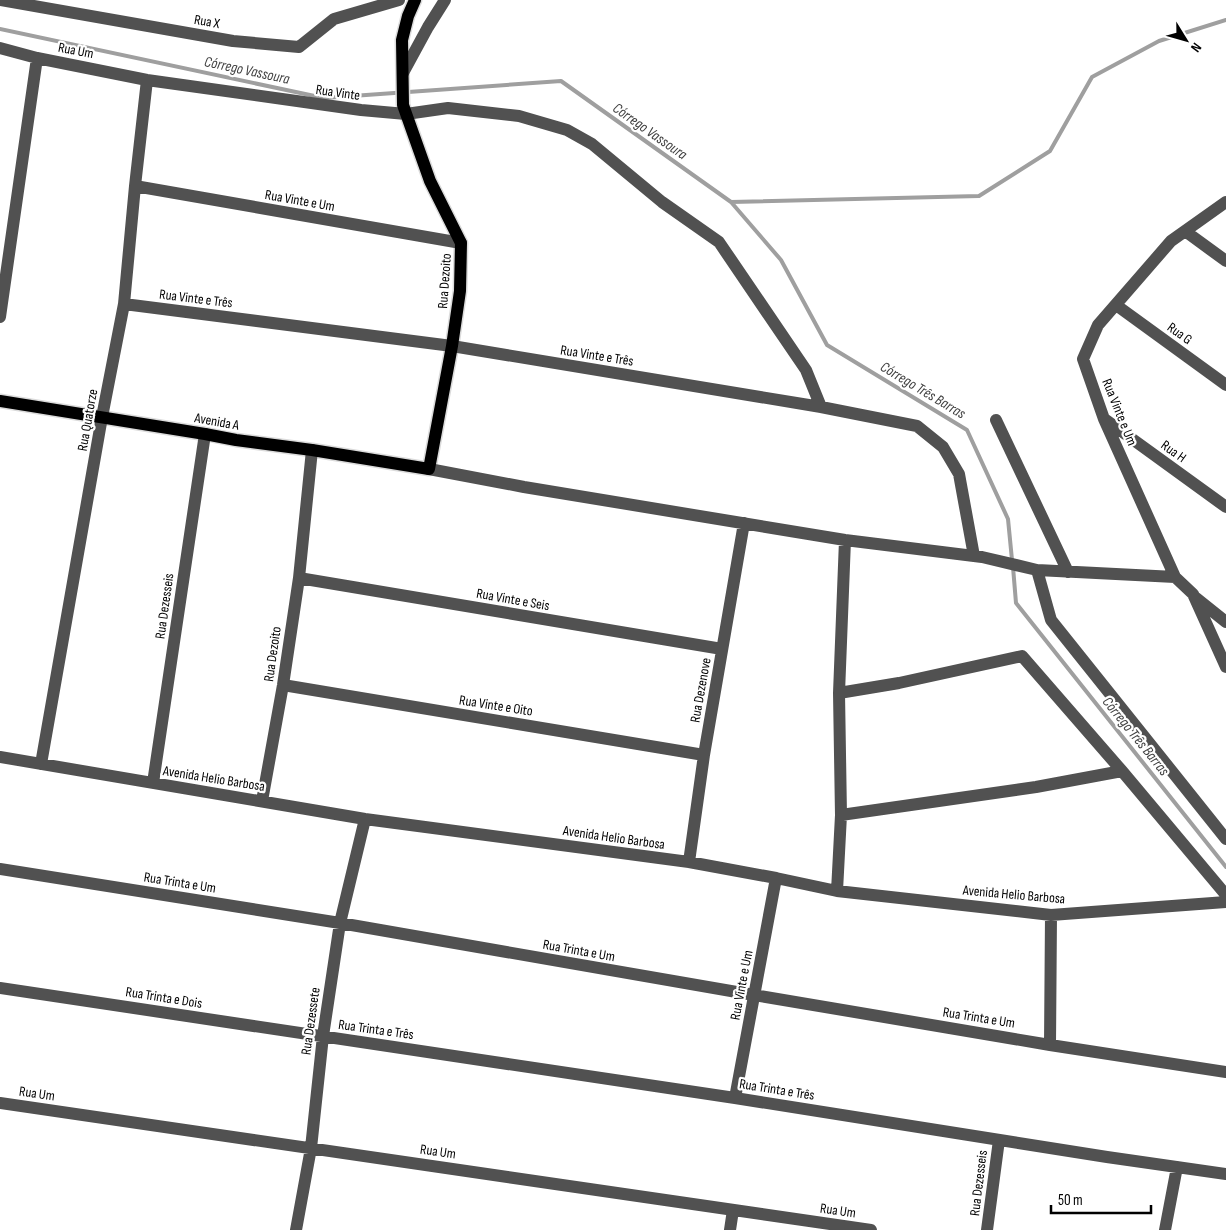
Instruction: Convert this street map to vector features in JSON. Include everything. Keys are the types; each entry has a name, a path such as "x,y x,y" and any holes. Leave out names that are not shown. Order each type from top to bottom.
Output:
{"main road":[{"path":"403,73 402,40 408,16 415,0"},
{"name":"Rua Dezoito","path":"403,73 404,109 430,181 461,243 460,291 452,346 429,469"},
{"name":"Avenida A","path":"0,401 236,440 429,469"}],"street":[{"name":"Rua X","path":"0,0 232,41 299,46 334,19 399,0"},
{"path":"403,73 428,26 445,0"},
{"name":"Rua Um","path":"0,48 37,58 147,80"},
{"path":"0,317 37,58"},
{"name":"Rua Vinte","path":"147,80 361,110 448,108 519,116 566,130 592,144 662,202 719,242 806,370 821,407"},
{"name":"Rua Quatorze","path":"41,764 102,417 124,304 147,80"},
{"name":"Rua Vinte e Um","path":"135,186 461,243"},
{"name":"Rua Vinte e Um","path":"1226,202 1171,241 1098,325 1083,359 1104,418 1175,577 1193,594 1226,667"},
{"path":"1185,231 1226,261"},
{"name":"Rua Vinte e Três","path":"124,304 452,346 821,407 917,426 942,447 959,474 978,557"},
{"name":"Rua G","path":"1116,305 1226,385"},
{"name":"Rua H","path":"1104,418 1226,507"},
{"path":"996,420 1068,572"},
{"name":"Rua Dezesseis","path":"153,783 204,434"},
{"name":"Rua Dezoito","path":"262,801 283,685 299,578 312,450"},
{"path":"429,469 524,487 845,540 978,557 1037,570 1175,577"},
{"name":"Rua Dezenove","path":"689,862 704,755 744,523"},
{"path":"837,891 841,815 839,693 845,540"},
{"path":"1037,570 1051,620 1226,839"},
{"name":"Rua Vinte e Seis","path":"299,578 722,649"},
{"path":"1193,594 1226,622"},
{"path":"839,693 899,683 1022,656 1226,895"},
{"name":"Rua Vinte e Oito","path":"283,685 704,755"},
{"name":"Avenida Helio Barbosa","path":"0,758 365,818 689,862 837,891 1051,915 1226,902"},
{"path":"841,815 1036,787 1122,771"},
{"name":"Rua Dezessete","path":"296,1230 311,1148 323,1036 340,923 365,818"},
{"name":"Rua Trinta e Um","path":"0,869 340,923 754,995 1226,1072"},
{"name":"Rua Vinte e Um","path":"735,1098 776,878"},
{"path":"1050,1044 1051,915"},
{"name":"Rua Trinta e Dois","path":"0,988 323,1036"},
{"name":"Rua Trinta e Três","path":"323,1036 735,1098 1107,1158 1226,1174"},
{"name":"Rua Um","path":"0,1103 871,1230"},
{"name":"Rua Dezesseis","path":"987,1230 999,1140"},
{"path":"1165,1230 1177,1167"},
{"path":"730,1230 733,1210"}],"waterway":[{"name":"Córrego Vassoura","path":"731,202 979,196 1050,151 1092,77 1159,41 1226,20"},
{"name":"Córrego Vassoura","path":"0,29 324,98 561,81 731,202 781,260 827,345 967,430 1008,519 1012,560"},
{"name":"Córrego Três Barras","path":"1013,567 1016,603 1226,867"}]}
